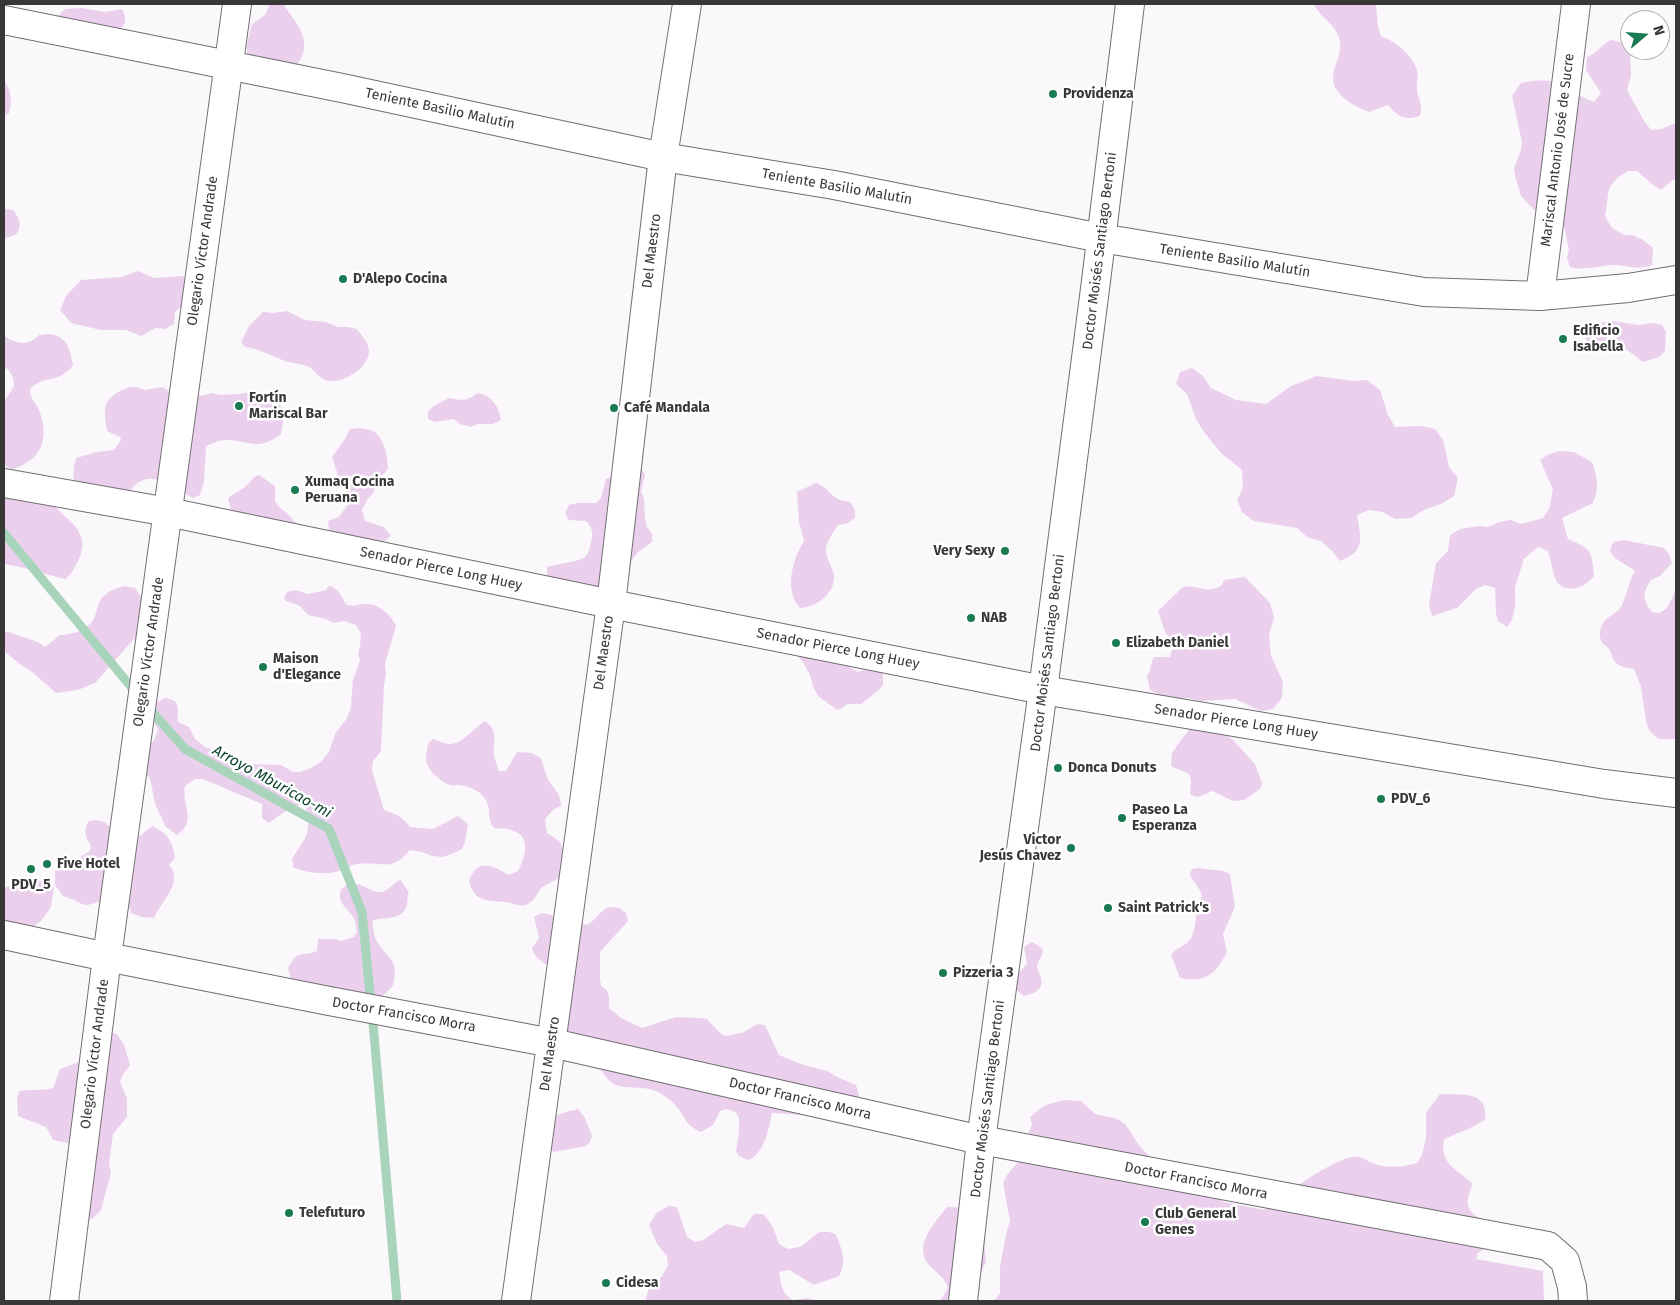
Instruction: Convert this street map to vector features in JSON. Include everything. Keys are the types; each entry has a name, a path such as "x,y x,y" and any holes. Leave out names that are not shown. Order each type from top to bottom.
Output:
{"street":[{"name":"Olegario Víctor Andrade","path":"64,1301 107,957 237,4"},
{"name":"Del Maestro","path":"516,1301 611,604 663,157 687,4"},
{"name":"Doctor Moisés Santiago Bertoni","path":"963,1301 981,1140 1043,690 1130,4"},
{"name":"Mariscal Antonio José de Sucre","path":"1540,296 1576,4"},
{"name":"Teniente Basilio Malutín","path":"4,20 342,88 663,157 834,185 1101,238 1424,292 1540,296 1628,288 1676,280"},
{"name":"Senador Pierce Long Huey","path":"4,483 168,512 611,604 1043,690 1604,784 1676,792"},
{"name":"Doctor Francisco Morra","path":"4,935 324,1000 552,1043 981,1140 1548,1246 1565,1261 1573,1294"}],"shaded area":[{"path":"270,4 285,4 303,37 303,53 293,70 247,59 247,44 252,24 265,15"},
{"path":"1314,4 1376,4 1378,27 1381,36 1403,49 1415,64 1418,75 1417,90 1421,106 1420,116 1405,118 1388,105 1369,112 1357,107 1340,94 1333,83 1339,53 1339,38 1334,28"},
{"path":"81,8 105,12 122,9 125,18 124,24 114,35 64,24 58,16 65,9"},
{"path":"1611,40 1620,42 1620,60 1630,60 1631,76 1627,90 1651,130 1661,129 1676,123 1676,180 1674,179 1661,190 1637,171 1628,171 1618,177 1609,189 1605,216 1612,228 1624,235 1633,235 1653,248 1652,265 1640,268 1619,265 1586,268 1570,267 1567,258 1569,250 1561,212 1534,210 1521,196 1515,176 1514,168 1522,142 1512,96 1521,83 1546,81 1559,84 1594,102 1601,93 1586,70 1587,57"},
{"path":"4,80 10,92 11,100 9,113 4,116"},
{"path":"4,209 13,210 20,224 15,235 4,238"},
{"path":"138,271 154,278 183,276 192,282 191,304 181,307 175,312 174,324 165,329 156,328 141,336 126,330 101,330 71,323 60,310 66,296 81,280 122,277"},
{"path":"287,311 305,320 326,322 338,327 357,329 366,341 369,349 368,358 365,363 358,371 347,377 330,381 323,379 307,366 288,362 262,351 245,347 241,342 249,326 263,312"},
{"path":"1613,321 1638,325 1654,323 1662,325 1666,332 1665,351 1659,357 1643,362 1620,346 1613,344 1594,347 1586,345 1587,329 1598,323"},
{"path":"49,334 64,340 71,353 73,365 62,375 35,384 30,389 42,420 43,439 37,454 31,460 13,469 7,467 4,463 4,402 14,386 13,378 8,369 4,368 4,335 13,341 22,343 31,341 39,335"},
{"path":"1192,368 1203,376 1211,388 1236,400 1266,404 1291,386 1317,376 1353,381 1367,380 1380,390 1388,415 1395,427 1422,426 1435,429 1443,440 1449,467 1458,478 1454,496 1411,518 1395,519 1383,512 1369,510 1357,515 1360,543 1354,553 1340,561 1321,541 1307,537 1297,528 1254,521 1242,512 1237,500 1243,488 1242,470 1221,453 1204,432 1196,419 1187,394 1176,384 1180,372"},
{"path":"129,387 145,390 162,387 178,396 201,396 212,393 220,395 239,394 258,391 268,395 281,406 284,415 281,434 266,443 260,444 225,440 206,446 204,481 200,495 193,498 169,484 152,479 136,484 129,492 73,486 76,458 97,452 114,450 121,440 120,437 107,431 105,408 114,395"},
{"path":"478,393 483,394 494,402 499,410 501,420 493,424 478,424 470,427 460,424 454,419 435,422 428,419 428,411 449,398 464,400"},
{"path":"361,428 377,434 383,443 387,458 388,469 376,483 374,492 362,510 365,521 384,527 391,536 380,544 339,536 329,530 328,521 339,517 351,500 339,478 332,457 350,429"},
{"path":"1560,451 1574,452 1592,462 1596,473 1597,488 1593,503 1562,518 1568,539 1586,548 1591,556 1594,576 1591,580 1571,589 1561,586 1556,580 1548,551 1538,547 1524,559 1515,587 1515,606 1512,620 1507,627 1498,621 1495,588 1485,585 1476,589 1457,608 1432,616 1429,605 1436,563 1448,551 1450,535 1460,529 1479,526 1488,527 1499,522 1511,520 1521,524 1543,518 1549,509 1553,490 1540,460 1549,454"},
{"path":"640,466 645,475 641,491 644,499 645,519 647,527 652,534 652,542 638,552 632,560 627,577 598,588 589,587 582,582 555,583 547,576 547,567 585,557 592,539 592,531 586,521 569,520 565,513 569,505 596,503 601,498 606,479"},
{"path":"259,475 275,486 275,501 297,524 300,530 232,513 228,499"},
{"path":"816,483 825,488 834,497 850,502 855,510 855,518 848,523 838,525 827,543 826,553 834,576 828,594 812,605 800,608 792,593 791,584 793,566 804,541 799,522 797,492"},
{"path":"4,488 43,495 75,526 81,535 81,554 72,572 65,579 4,564"},
{"path":"1624,540 1664,548 1669,554 1672,563 1660,576 1651,580 1644,596 1652,612 1660,613 1667,608 1676,590 1675,739 1658,739 1649,730 1641,687 1634,669 1622,667 1617,663 1609,648 1601,640 1600,632 1602,625 1621,607 1635,571 1615,558 1610,551 1613,542"},
{"path":"1245,577 1270,603 1274,618 1269,635 1271,656 1283,682 1282,698 1273,709 1261,711 1235,699 1202,701 1188,698 1165,698 1150,690 1147,676 1154,657 1170,657 1174,644 1165,632 1158,611 1183,587 1211,589 1222,585 1224,580"},
{"path":"125,586 135,588 148,607 138,634 95,683 78,690 56,693 4,651 4,632 38,642 45,647 60,635 75,633 84,629 92,622 103,596 112,590"},
{"path":"331,586 338,591 346,604 352,606 368,604 378,607 387,613 396,626 385,664 381,751 373,761 372,770 384,810 399,816 410,827 433,829 458,816 468,824 462,849 454,853 443,857 410,850 397,862 391,864 357,864 330,873 302,870 293,867 292,859 308,830 306,807 300,805 284,812 269,823 262,818 262,804 203,779 195,779 185,786 184,794 188,819 183,830 177,835 166,827 155,804 150,778 137,767 141,749 154,741 158,729 152,719 154,704 165,698 176,703 178,706 178,722 189,727 195,739 205,747 251,764 281,765 293,772 300,772 321,762 329,752 335,734 347,718 351,707 353,680 360,660 358,654 361,633 356,625 344,621 333,623 326,619 308,615 300,606 286,601 284,598 287,592 296,590 308,594 326,590"},
{"path":"792,650 836,660 858,672 868,669 880,671 883,674 883,685 861,704 847,704 837,710 818,696 803,662"},
{"path":"485,721 494,732 494,755 499,771 506,771 517,752 532,753 541,758 548,779 560,798 561,806 553,810 545,819 547,833 559,841 563,849 560,877 542,887 536,897 525,905 482,899 475,893 469,881 473,873 481,866 491,867 509,875 518,871 523,860 525,848 522,837 509,829 494,828 491,823 487,803 480,793 466,786 451,785 443,782 426,762 428,744 433,739 447,744 454,744"},
{"path":"1202,726 1222,732 1233,740 1255,764 1262,783 1261,788 1244,800 1233,801 1212,791 1198,796 1190,794 1191,780 1189,774 1171,766 1172,753 1189,730"},
{"path":"89,821 104,822 120,834 140,836 152,826 169,839 175,858 169,865 173,871 173,885 154,918 141,917 131,913 129,905 97,902 88,905 82,904 63,896 55,885 55,871 57,868 74,861 90,851 91,846 85,831"},
{"path":"1192,869 1224,871 1230,874 1235,907 1223,934 1227,952 1219,966 1203,978 1180,978 1171,955 1189,941 1195,928 1198,905 1202,896 1190,874"},
{"path":"401,880 409,893 405,910 392,918 372,921 376,940 395,968 394,983 378,1001 291,979 288,968 292,962 300,955 317,951 318,939 341,941 354,937 357,932 353,917 340,899 342,889 355,884 381,892"},
{"path":"25,881 41,881 48,883 54,888 51,907 41,921 23,934 4,936 4,888"},
{"path":"609,907 619,908 626,913 628,921 600,952 601,986 607,990 609,1008 621,1018 642,1028 676,1017 707,1019 725,1036 742,1033 758,1024 765,1025 779,1055 804,1065 827,1071 856,1085 860,1099 819,1106 802,1115 772,1113 762,1147 754,1157 748,1160 739,1156 736,1151 739,1118 736,1113 725,1109 720,1111 713,1125 701,1132 689,1124 676,1106 660,1093 650,1089 616,1085 594,1063 567,1048 550,967 536,957 532,948 539,938 534,917 541,913 586,925"},
{"path":"1032,942 1042,948 1043,951 1037,967 1042,982 1037,991 1024,996 1015,989 1014,978 1027,964 1024,947"},
{"path":"104,1031 117,1034 124,1045 130,1065 120,1082 127,1098 127,1117 113,1134 109,1164 111,1173 101,1210 92,1219 83,1218 72,1144 53,1140 46,1127 18,1116 17,1100 19,1091 53,1088 60,1069 79,1062"},
{"path":"1440,1094 1472,1096 1483,1103 1485,1110 1485,1120 1444,1139 1443,1147 1444,1154 1450,1165 1472,1183 1468,1198 1469,1208 1476,1216 1494,1227 1496,1241 1478,1253 1476,1259 1543,1271 1544,1301 994,1301 1000,1293 1000,1267 1010,1221 1003,1183 1017,1163 1032,1124 1030,1117 1042,1107 1064,1100 1081,1101 1095,1114 1118,1119 1126,1125 1138,1144 1150,1157 1175,1163 1197,1189 1224,1202 1264,1210 1324,1169 1349,1158 1360,1157 1377,1165 1389,1167 1417,1163 1422,1155 1426,1138 1426,1113"},
{"path":"578,1109 585,1118 592,1136 590,1142 586,1146 554,1152 549,1149 552,1120 560,1114"},
{"path":"669,1206 677,1207 687,1237 695,1242 703,1240 726,1224 744,1228 754,1214 763,1214 766,1217 775,1232 779,1244 788,1249 801,1246 820,1232 835,1234 843,1255 843,1266 839,1276 814,1285 789,1270 779,1272 782,1288 789,1297 793,1300 808,1298 817,1301 645,1301 650,1285 660,1279 668,1266 667,1256 657,1244 649,1225 656,1213"},
{"path":"947,1207 968,1208 984,1242 986,1262 973,1289 970,1301 940,1301 948,1288 945,1281 929,1265 924,1257 924,1242 932,1227"}],"waterway":[{"name":"Arroyo Mburicao-mi","path":"4,533 137,694"},
{"name":"Arroyo Mburicao-mi","path":"147,706 185,749 329,829 362,912 397,1301"}],"place":[{"name":"Providenza","path":"1053,94"},
{"name":"D'Alepo Cocina","path":"343,279"},
{"name":"Edificio Isabella","path":"1563,339"},
{"name":"Fortín Mariscal Bar","path":"239,406"},
{"name":"Café Mandala","path":"614,408"},
{"name":"Xumaq Cocina Peruana","path":"295,490"},
{"name":"Very Sexy","path":"1005,551"},
{"name":"NAB","path":"971,618"},
{"name":"Elizabeth Daniel","path":"1116,643"},
{"name":"Maison d'Elegance","path":"263,667"},
{"name":"Donca Donuts","path":"1058,768"},
{"name":"PDV_6","path":"1381,799"},
{"name":"Paseo La Esperanza","path":"1122,818"},
{"name":"Victor Jesús Chavez","path":"1071,848"},
{"name":"Five Hotel","path":"47,864"},
{"name":"PDV_5","path":"31,869"},
{"name":"Saint Patrick's","path":"1108,908"},
{"name":"Pizzeria 3","path":"943,973"},
{"name":"Telefuturo","path":"289,1213"},
{"name":"Club General Genes","path":"1145,1222"},
{"name":"Cidesa","path":"606,1283"}]}
